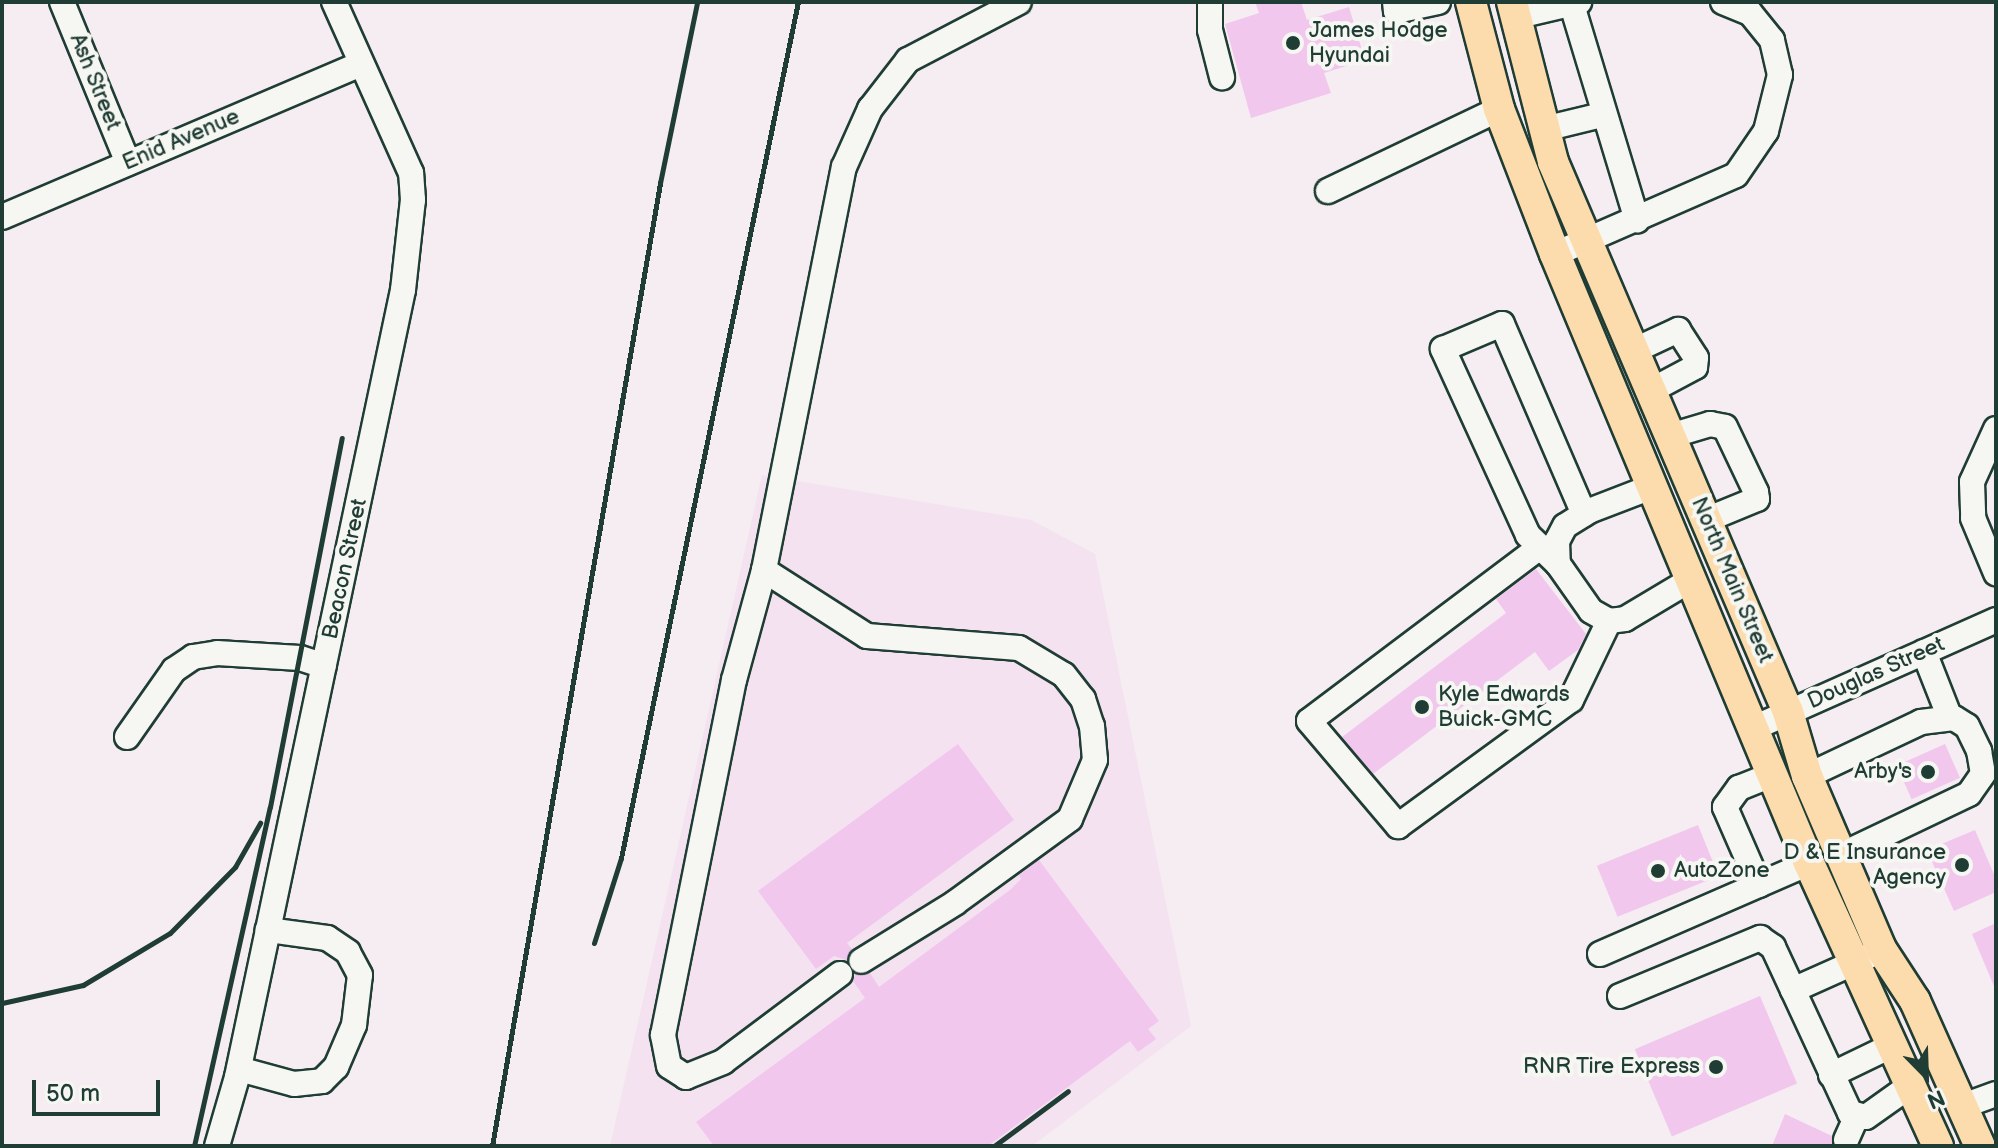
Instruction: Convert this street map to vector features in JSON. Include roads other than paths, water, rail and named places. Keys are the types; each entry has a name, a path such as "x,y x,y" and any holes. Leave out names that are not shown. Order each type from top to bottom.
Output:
{"main road":[{"name":"North Main Street","path":"1471,2 1499,109 1555,254 1756,727 1809,863 1869,956 1915,1001 1980,1146"},
{"name":"North Main Street","path":"1513,9 1544,129 1586,241 1788,712 1807,776 1841,855 1893,1045 1938,1146"}],"street":[{"name":"Ash Street","path":"62,2 128,163"},
{"name":"Beacon Street","path":"217,1146 239,1069 403,290 413,200 411,173 334,2"},
{"path":"764,570 867,636 1019,648 1064,675 1083,699 1092,726 1095,760 1070,819 955,903 850,968 723,1062 686,1077 669,1066 663,1035 734,680 764,570 844,167 870,109 908,60 1019,2"},
{"path":"1210,2 1210,30 1222,77"},
{"path":"1395,2 1396,11 1438,2"},
{"path":"1555,254 1736,175 1766,131 1780,75 1772,40 1750,13 1723,2"},
{"path":"1513,9 1575,4 1602,115 1637,220"},
{"name":"Enid Avenue","path":"2,217 360,64"},
{"path":"1328,191 1499,109"},
{"path":"1544,129 1602,115"},
{"path":"1584,514 1502,324 1443,349 1528,535 1549,556 1591,611 1609,621 1625,619 1692,579"},
{"path":"1633,351 1678,330 1696,358 1695,367 1650,391"},
{"path":"1670,436 1720,423 1756,492 1757,499 1706,520"},
{"path":"1996,429 1972,482 1973,518 1996,573"},
{"path":"1609,621 1571,700 1398,826 1309,721 1549,556 1565,526 1584,514 1654,486"},
{"name":"Douglas Street","path":"1756,727 1996,620"},
{"path":"1924,652 1950,718"},
{"path":"127,737 174,670 193,657 217,653 300,658 324,666"},
{"path":"1807,776 1921,722 1950,718 1967,726 1979,751 1983,774 1969,794 1841,855"},
{"path":"1759,885 1725,807 1739,788 1774,774"},
{"path":"1600,954 1809,863"},
{"path":"239,1069 294,1084 322,1081 336,1067 354,1025 360,975 348,952 327,938 268,930"},
{"path":"1620,996 1760,938 1773,947 1850,1113 1866,1117 1911,1085"},
{"path":"1793,990 1869,956"},
{"path":"1831,1075 1893,1045"},
{"path":"1963,1106 1996,1094"},
{"path":"1846,1140 1857,1115"}],"railway":[{"path":"492,1146 660,183 697,2"},
{"path":"594,943 621,858 798,2"},
{"path":"194,1146 270,807 342,438"},
{"path":"2,1003 83,985 170,933 235,867 260,823"},
{"path":"994,1146 1068,1091"}],"place":[{"name":"James Hodge Hyundai","path":"1293,43"},
{"name":"Kyle Edwards Buick-GMC","path":"1422,707"},
{"name":"Arby's","path":"1928,772"},
{"name":"D & E Insurance Agency","path":"1962,865"},
{"name":"AutoZone","path":"1658,871"},
{"name":"RNR Tire Express","path":"1716,1067"}]}
